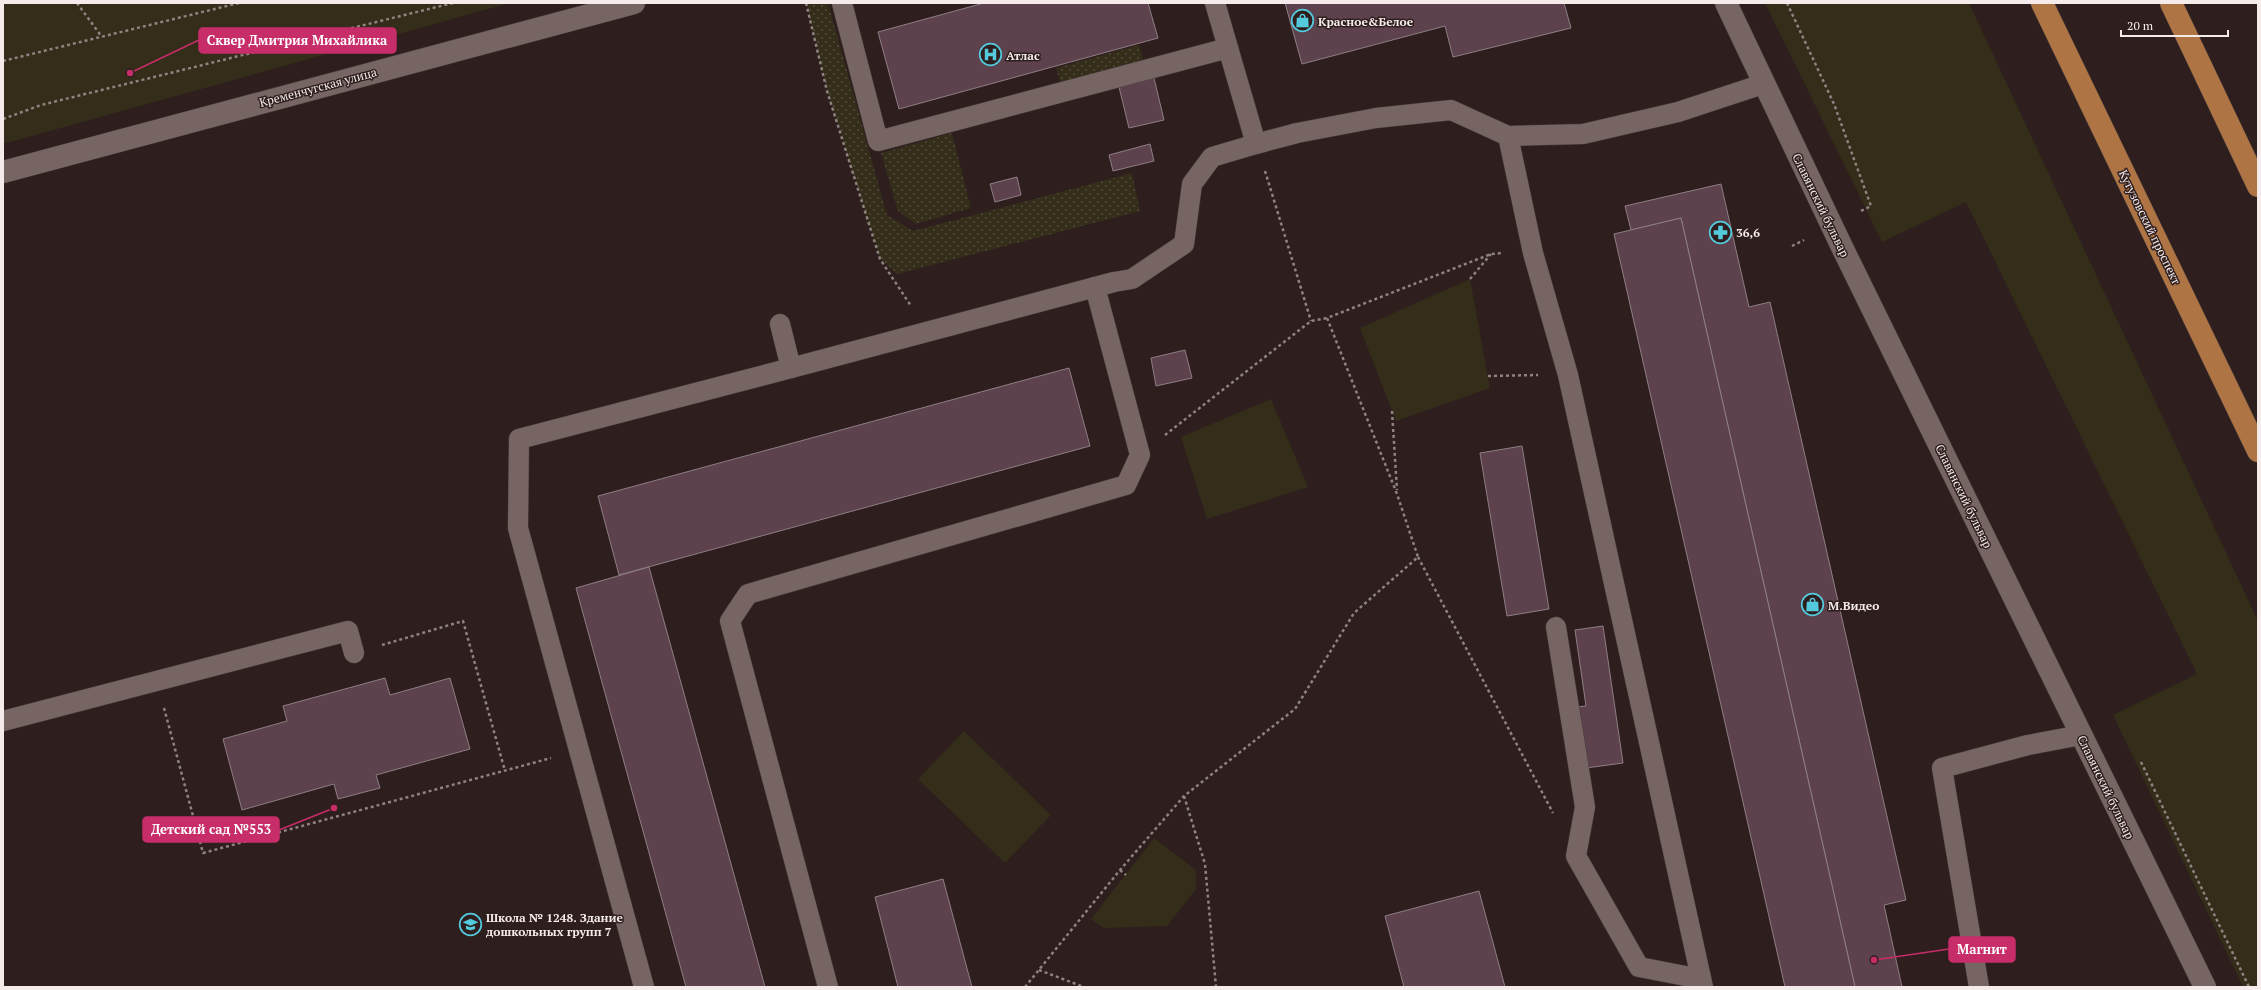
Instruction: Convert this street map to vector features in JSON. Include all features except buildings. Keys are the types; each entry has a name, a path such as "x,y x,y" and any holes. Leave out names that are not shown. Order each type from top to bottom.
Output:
{"main road":[{"name":"Кутузовский проспект","path":"2042,3 2258,450"},
{"path":"2171,3 2258,186"}],"street":[{"name":"Кременчугская улица","path":"3,172 634,3"},
{"name":"Славянский бульвар","path":"1726,3 1763,84 2205,987"}],"lane":[{"path":"842,3 878,141 1228,48"},
{"path":"1215,3 1256,144"},
{"path":"644,987 518,528 519,439 791,368 927,330 1132,279 1184,244 1192,184 1212,157 1256,144 1297,133 1376,118 1451,110 1508,136 1583,134 1678,112 1763,84"},
{"path":"1508,136 1533,253 1568,375 1702,983 1639,967 1576,856 1585,807 1556,627"},
{"path":"828,987 730,620 748,594 1126,485 1140,455 1095,287"},
{"path":"780,324 791,368"},
{"path":"3,721 348,631 354,653"},
{"path":"1979,987 1942,768 2028,745 2081,735"}],"path":[{"path":"77,3 102,36"},
{"path":"3,61 239,3"},
{"path":"3,119 41,105 453,3"},
{"path":"806,3 827,91 880,259 927,330"},
{"path":"1787,3 1834,104 1871,206"},
{"path":"1256,144 1311,321"},
{"path":"1140,455 1311,321 1327,318 1491,254 1533,253"},
{"path":"1470,278 1491,254"},
{"path":"1327,318 1397,494 1418,557 1554,815"},
{"path":"1488,376 1568,375"},
{"path":"1392,411 1397,494"},
{"path":"1025,987 1120,870 1184,796 1295,709 1354,613 1418,557"},
{"path":"354,653 463,621 505,770"},
{"path":"171,706 164,708 203,853 578,750"},
{"path":"2141,762 2249,987"},
{"path":"1184,796 1205,864 1216,987"},
{"path":"1120,870 1126,875"},
{"path":"1039,970 1084,987"}],"shaded area":[{"path":"3,3 510,3 3,144"},
{"path":"806,3 828,3 887,215 913,231 1132,173 1140,211 897,274 880,259 827,91"},
{"path":"1765,3 1969,3 2258,621 2258,987 2243,987 2113,715 2197,674 1966,202 1882,242"},
{"path":"1139,45 1143,60 1060,82 1056,68"},
{"path":"952,133 971,208 916,224 898,211 881,153"},
{"path":"1470,279 1490,388 1396,421 1360,328"},
{"path":"1271,399 1308,487 1207,519 1181,437"},
{"path":"964,731 1051,815 1005,863 918,779"},
{"path":"1154,838 1196,870 1196,889 1167,926 1104,928 1091,919"}],"place":[{"name":"Красное&Белое","path":"1302,21"},
{"name":"Атлас","path":"991,55"},
{"name":"Сквер Дмитрия Михайлика","path":"130,73"},
{"name":"36,6","path":"1721,232"},
{"name":"М.Видео","path":"1812,605"},
{"name":"Детский сад №553","path":"334,808"},
{"name":"Школа № 1248. Здание дошкольных групп 7","path":"471,924"},
{"name":"Магнит","path":"1874,960"}]}
